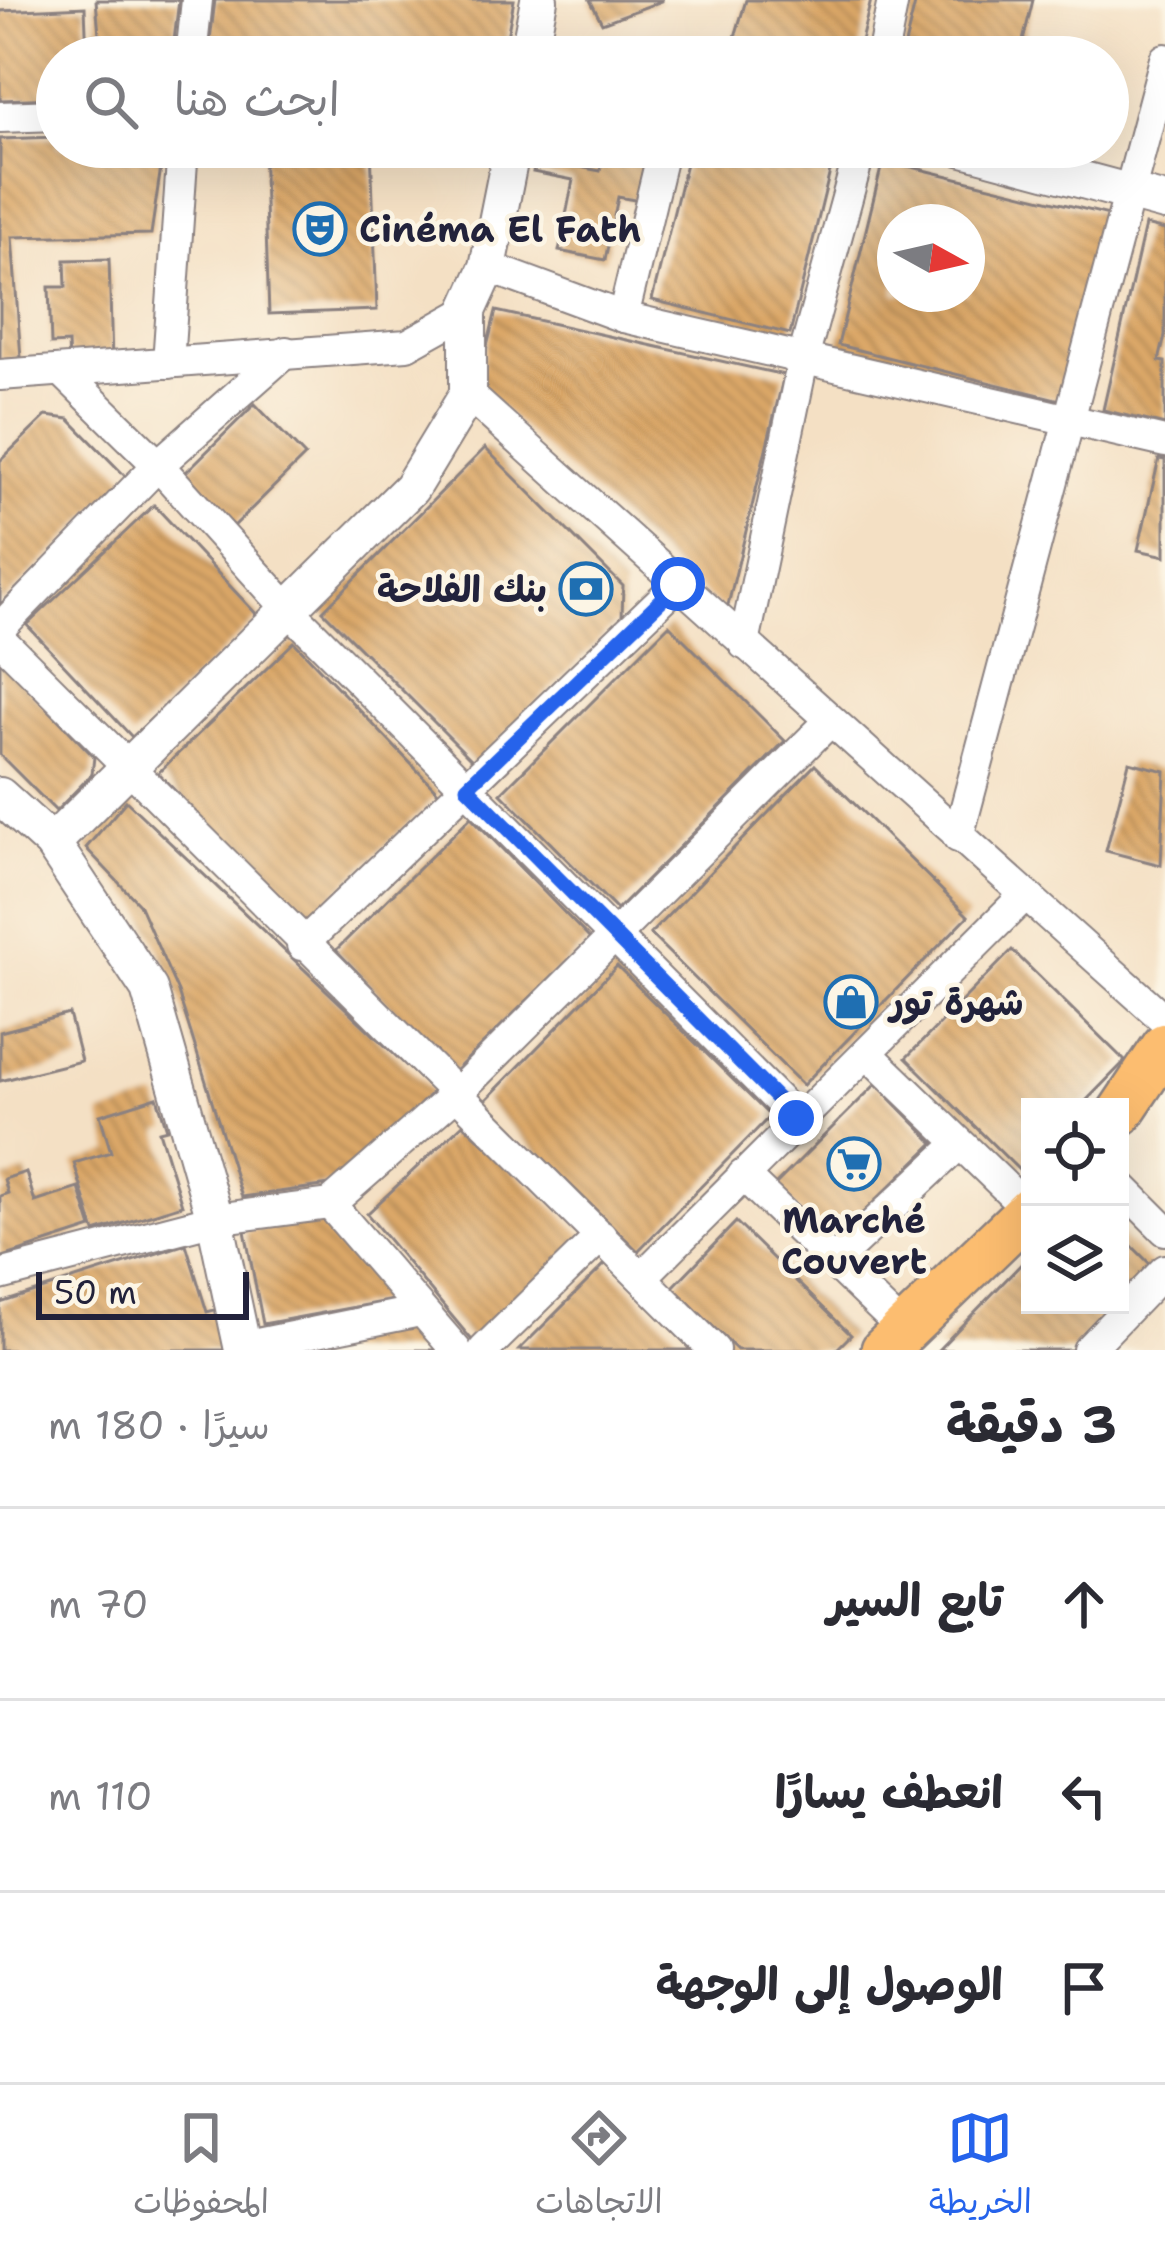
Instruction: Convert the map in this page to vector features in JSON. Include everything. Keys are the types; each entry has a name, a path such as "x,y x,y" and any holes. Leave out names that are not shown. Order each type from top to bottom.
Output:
{"main road":[{"path":"1129,1100 1165,1046"},
{"path":"894,1340 1021,1218"}],"street":[{"path":"193,36 197,0"},
{"path":"537,36 539,0"},
{"path":"886,36 893,0"},
{"path":"958,837 1072,417 1148,199 1165,58"},
{"path":"0,117 36,116"},
{"path":"168,363 182,168"},
{"path":"52,843 411,488 468,394 468,311 488,268 508,168"},
{"path":"623,317 659,168"},
{"path":"744,644 804,355 855,168"},
{"path":"1036,168 1148,199"},
{"path":"488,268 623,317 804,355 1165,442"},
{"path":"0,375 407,344 468,311"},
{"path":"0,628 158,465 286,352"},
{"path":"64,373 158,465 289,608 796,1118"},
{"path":"468,394 1165,1020"},
{"path":"302,945 678,584"},
{"path":"0,639 302,945 458,1092 714,1350"},
{"path":"0,1275 214,1219 329,1204 458,1092 830,721"},
{"path":"0,796 52,843 149,989 214,1219 243,1348 420,1311"},
{"path":"643,1276 796,1118 1024,896"},
{"path":"867,1053 957,1146 1024,1206"},
{"path":"833,1262 957,1146"},
{"path":"743,1175 833,1262 894,1340"},
{"path":"1129,1194 1165,1230"},
{"path":"329,1204 456,1350"},
{"path":"484,1350 601,1236"},
{"path":"1088,1350 1165,1270"}],"building":[{"path":"96,0 179,0 175,36 99,36"},
{"path":"215,0 514,0 507,36 211,36"},
{"path":"590,0 662,0 662,1 602,23"},
{"path":"746,0 871,0 862,36 735,36"},
{"path":"916,0 1033,0 1024,36 907,36"},
{"path":"85,7 86,36 36,36 36,99 0,100 0,11"},
{"path":"36,138 36,168 161,168 151,234 12,237 21,358 0,360 0,139"},
{"name":"Cinéma El Fath","path":"264,168 372,168 377,310 269,314"},
{"path":"534,168 647,168 640,201 618,197 605,260 559,251 573,180 533,172"},
{"path":"685,168 831,168 790,334 652,300"},
{"path":"881,168 916,168 1109,215 1064,401 838,345"},
{"path":"1145,225 1165,230 1165,336 1159,361 1165,362 1165,425 1103,410"},
{"path":"109,259 112,362 69,364 68,343 51,344 49,287 66,287 65,260"},
{"path":"496,311 784,375 728,605 720,608 477,386"},
{"path":"255,404 305,456 234,526 184,474"},
{"path":"46,416 69,419 127,478 0,605 0,461"},
{"path":"485,448 623,586 622,617 476,764 323,611"},
{"path":"1159,459 1165,460 1165,556 1138,550"},
{"path":"154,505 259,617 132,737 27,625"},
{"path":"669,625 785,741 617,910 501,793"},
{"path":"294,642 439,793 303,924 158,773"},
{"path":"0,659 94,757 92,774 56,811 0,755"},
{"path":"1129,762 1165,771 1161,865 1106,851"},
{"path":"815,765 968,916 803,1085 650,934"},
{"path":"126,801 433,1091 344,1183 242,1197 178,992 139,904 86,848"},
{"path":"471,817 590,939 454,1072 336,950"},
{"path":"1012,950 1125,1061 1089,1098 1021,1098 1019,1170 906,1058"},
{"path":"617,966 770,1116 638,1251 485,1101"},
{"path":"69,1014 81,1061 0,1081 0,1032"},
{"name":"Marché Couvert","path":"876,1084 934,1143 831,1244 774,1186"},
{"path":"157,1097 167,1129 159,1131 182,1205 95,1232 74,1163 111,1152 100,1115"},
{"path":"463,1124 586,1238 476,1345 367,1214"},
{"path":"26,1172 35,1202 79,1188 92,1228 0,1258 0,1196 8,1193 4,1179"},
{"path":"330,1213 398,1299 263,1324 245,1231"},
{"path":"736,1222 851,1335 836,1350 737,1350 673,1287"},
{"path":"1129,1243 1153,1267 1129,1292"},
{"path":"186,1244 207,1312 218,1309 229,1350 0,1350 0,1303"},
{"path":"606,1263 692,1350 519,1350"},
{"path":"1021,1264 1021,1314 1108,1314 1073,1350 938,1350"},
{"path":"415,1319 443,1350 315,1350 315,1349"}],"place":[{"name":"Cinéma El Fath","path":"320,229"},
{"name":"بنك الفلاحة","path":"586,589"},
{"name":"شهرة تور","path":"851,1002"},
{"name":"Marché Couvert","path":"854,1164"}],"route":[{"path":"678,584 467,787 796,1118"}]}
